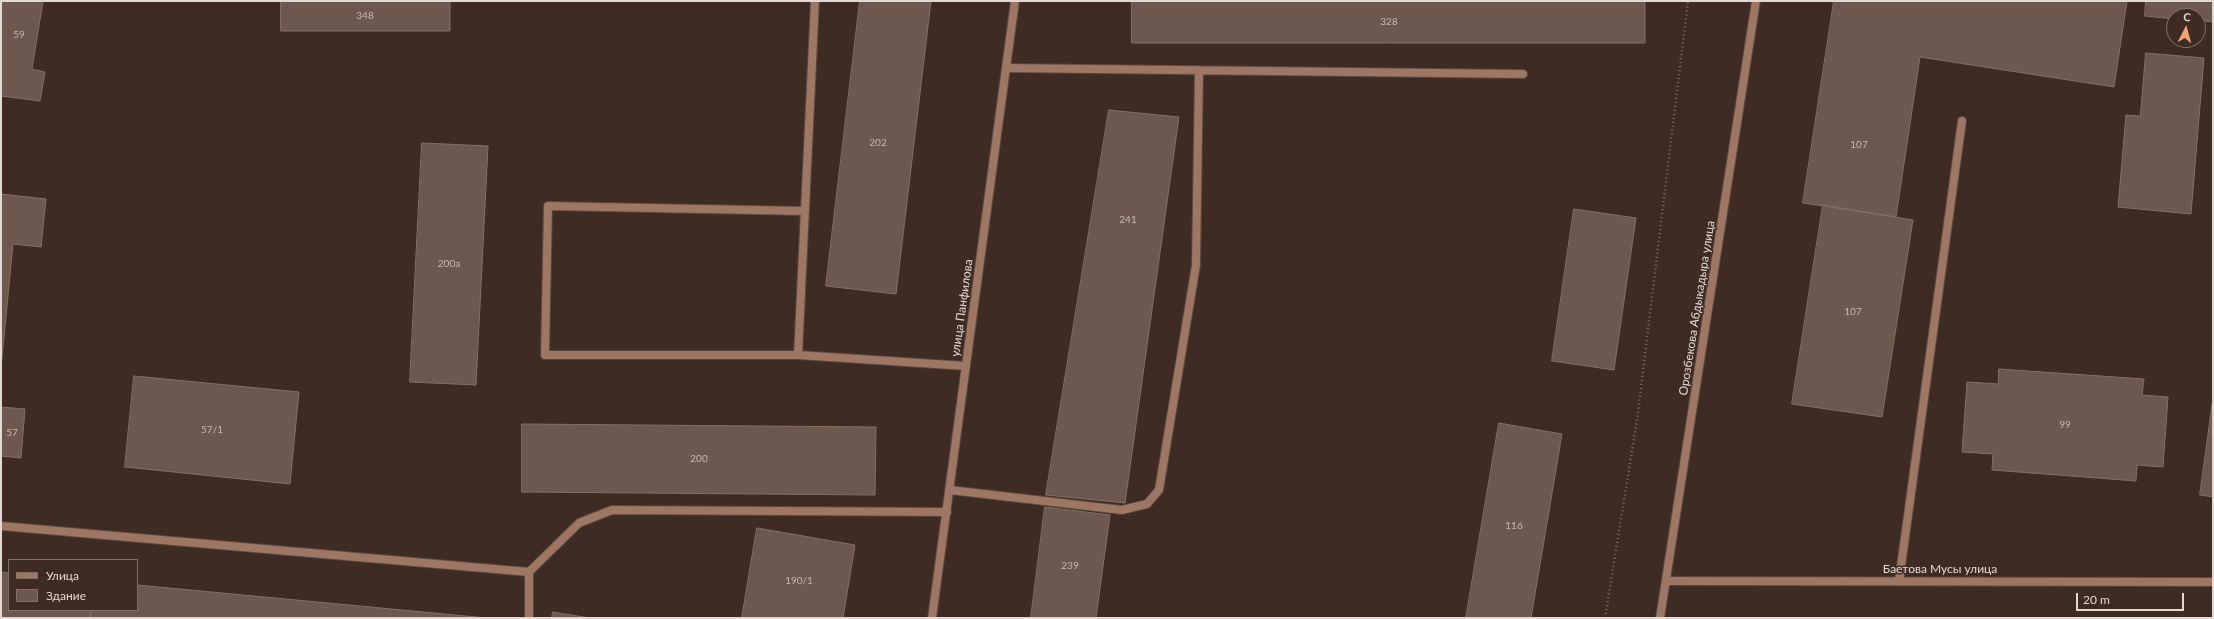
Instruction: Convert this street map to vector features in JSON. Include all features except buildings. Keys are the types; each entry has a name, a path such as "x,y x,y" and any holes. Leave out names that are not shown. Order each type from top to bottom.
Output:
{"street":[{"path":"798,355 815,1"},
{"name":"улица Панфилова","path":"932,618 1015,1"},
{"name":"Орозбекова Абдыкадыра улица","path":"1660,618 1667,581 1756,1"},
{"path":"1006,68 1523,74"},
{"path":"950,490 1122,510 1146,504 1159,490 1196,265 1199,70"},
{"path":"1899,581 1962,121"},
{"path":"805,211 548,206 545,355 798,355 966,366"},
{"path":"529,618 529,572 579,523 612,510 947,512"},
{"path":"1,526 529,572"},
{"name":"Баетова Мусы улица","path":"1667,581 2213,582"}],"path":[{"path":"1605,618 1637,420 1688,1"}]}
